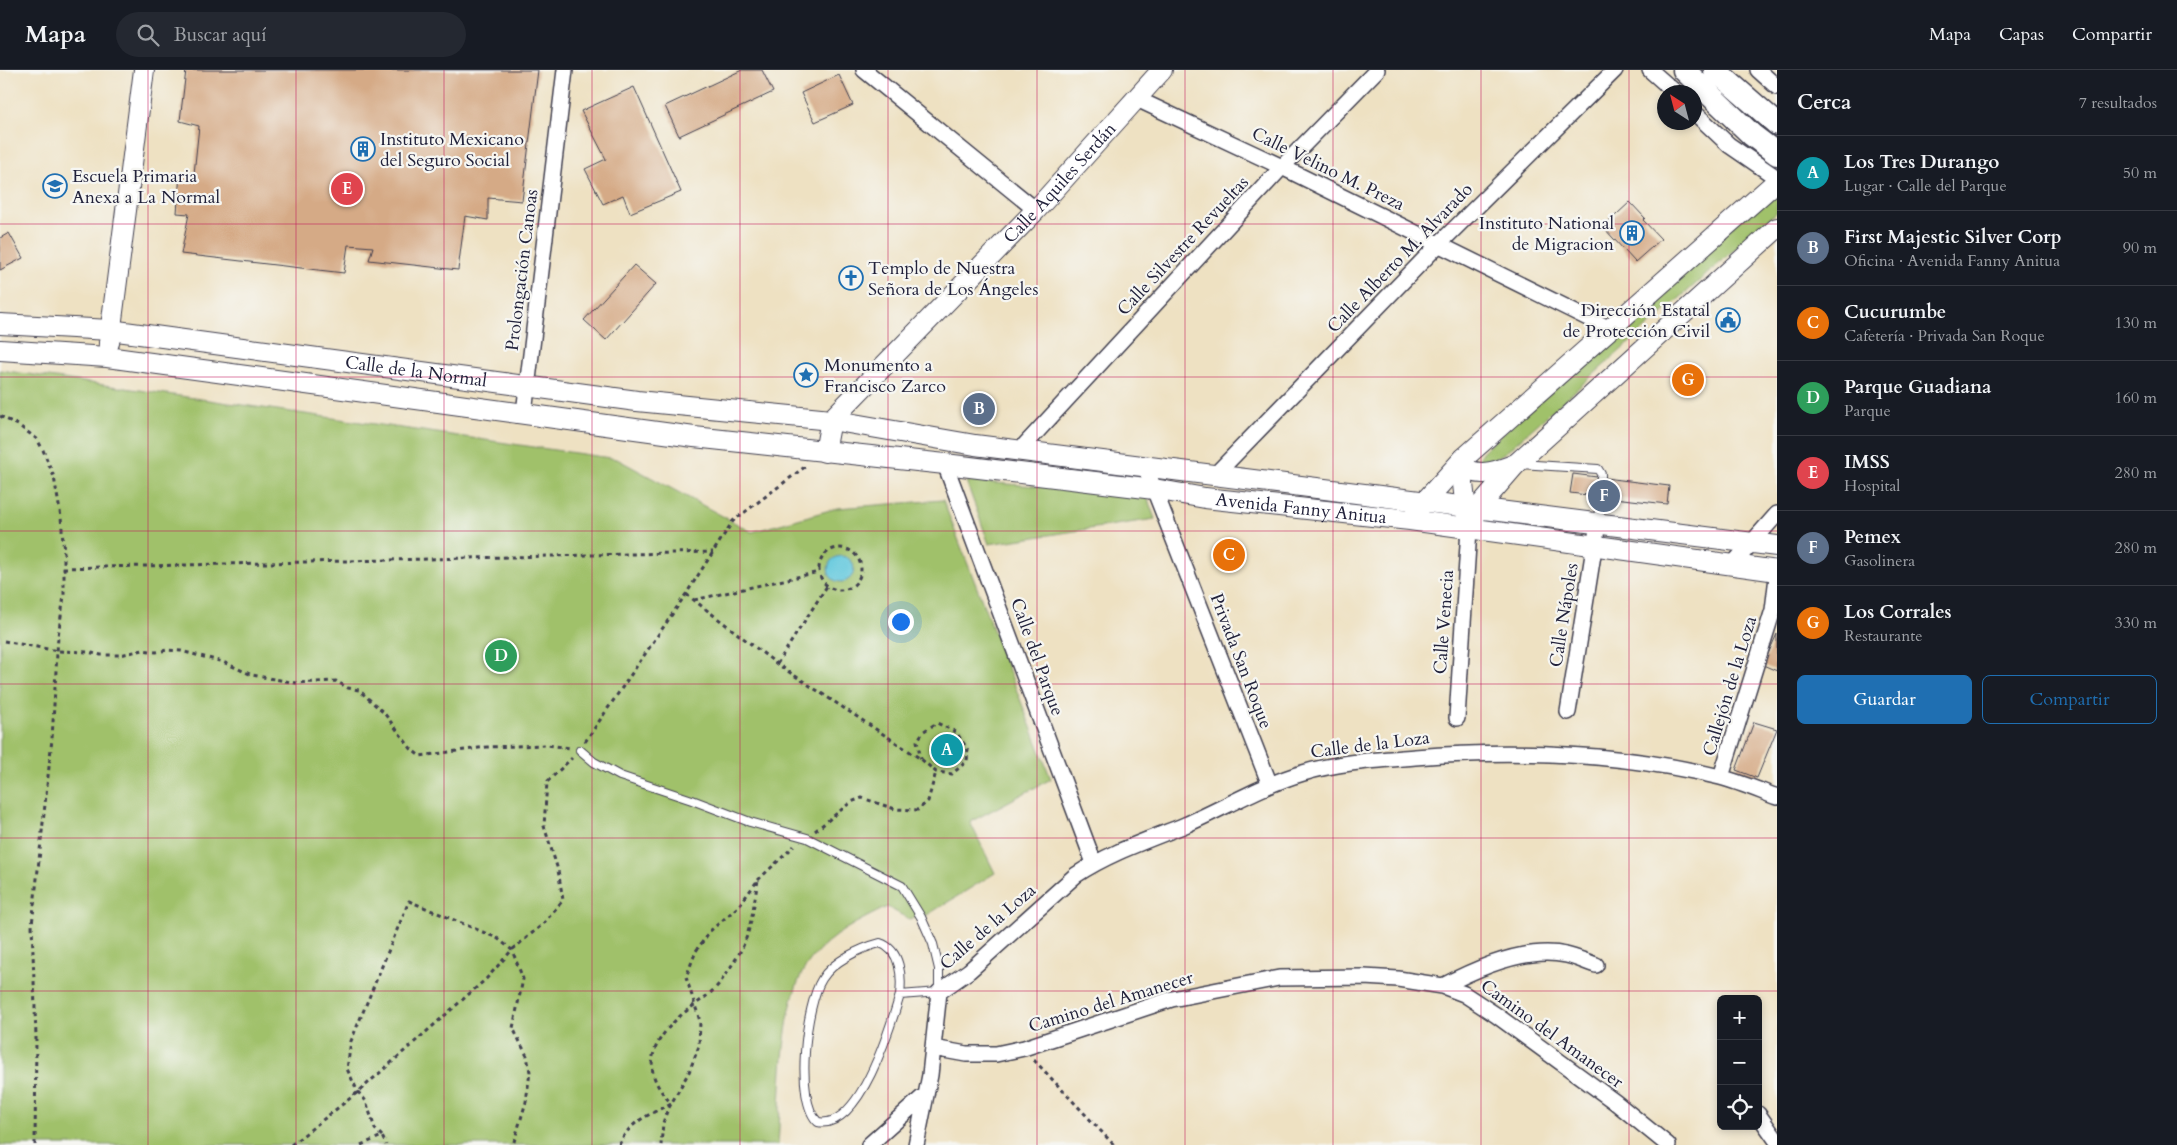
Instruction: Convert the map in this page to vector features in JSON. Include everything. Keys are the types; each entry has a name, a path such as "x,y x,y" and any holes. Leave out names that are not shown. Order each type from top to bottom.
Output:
{"main road":[{"path":"107,357 144,70"},
{"name":"Calle Aquiles Serdán","path":"831,420 1036,210 1162,70"},
{"path":"1684,70 1752,135 1777,154"},
{"path":"1715,70 1777,124"},
{"path":"1410,520 1422,502 1464,462 1777,179"},
{"path":"1472,507 1516,464 1777,228"},
{"name":"Calle de la Normal","path":"0,324 110,330 637,401 831,420"},
{"name":"Calle de la Normal","path":"0,350 107,357 694,437 825,452"},
{"path":"825,452 831,420"},
{"name":"Avenida Fanny Anitua","path":"831,420 974,445 1777,546"},
{"path":"945,464 957,450 974,445"},
{"name":"Avenida Fanny Anitua","path":"825,452 945,464 1154,489 1205,498 1410,520 1777,571"},
{"path":"1464,462 1470,472 1481,474 1516,464"},
{"path":"1464,462 1472,507 1469,529"}],"street":[{"name":"Prolongación Canoas","path":"524,413 565,70"},
{"name":"Calle Silvestre Revueltas","path":"1020,450 1282,167 1376,70"},
{"name":"Calle Alberto M. Alvarado","path":"1215,476 1438,244 1615,70"},
{"path":"1650,70 1667,85"},
{"path":"1758,70 1777,87"},
{"path":"866,71 1036,210"},
{"name":"Calle Velino M. Preza","path":"1137,99 1282,167 1610,329"},
{"path":"1702,120 1729,145 1777,179"},
{"name":"Calle del Parque","path":"945,464 1094,863"},
{"name":"Privada San Roque","path":"1145,466 1270,785"},
{"path":"1733,564 1777,514"},
{"name":"Calle Nápoles","path":"1568,712 1598,523"},
{"name":"Calle Venecia","path":"1457,718 1469,529"},
{"name":"Callejón de la Loza","path":"1720,777 1773,610 1777,577"},
{"name":"Calle de la Loza","path":"939,992 969,971 1076,875 1094,863 1215,812 1270,785 1302,773 1334,766 1402,758 1500,752 1612,758 1720,777 1777,797"},
{"path":"1443,986 1474,970 1519,957 1540,954 1566,955 1596,965"},
{"name":"Camino del Amanecer","path":"933,1048 980,1056 1024,1048 1172,999 1279,978 1364,977 1398,979 1443,986 1464,994 1496,1015 1615,1102 1668,1145"},
{"path":"916,1145 924,1095 930,1075 939,992"},
{"path":"869,1145 924,1095"},
{"path":"1762,1118 1774,1130"}],"lane":[{"path":"1516,464 1598,469 1601,478"},
{"path":"1598,523 1600,496"},
{"path":"580,750 594,762 620,776 750,822 807,838 902,886 921,917 933,944 939,969 939,992 900,994"},
{"path":"880,943 891,950 899,967 901,978 900,994 887,1038 868,1081 852,1105 833,1121 818,1122 809,1111 804,1075 806,1040 813,997 823,977 838,963 880,943"}],"path":[{"path":"0,416 37,439 49,462 54,477 61,517 64,568 64,596 58,630 52,739 32,925 36,1036 36,1145"},
{"path":"291,1145 358,1092 486,979 512,950 543,924 563,900 558,870 544,826 548,782 580,750 686,594 732,521 825,452"},
{"path":"846,548 857,556 860,562 861,575 853,586 840,590 827,586 820,572 822,559 832,549 846,548"},
{"path":"64,568 713,552"},
{"path":"694,600 820,572"},
{"path":"777,664 827,586"},
{"path":"686,594 777,664 936,772 952,774 966,761 968,750 956,732 937,723 924,731 917,741 921,760"},
{"path":"4,641 58,651 88,652 101,655 120,655 143,650 156,652 168,650 181,651 223,662 252,676 296,683 336,681 348,688 359,690 384,713 412,750 420,756 487,747 547,745 580,750"},
{"path":"661,1145 663,1123 667,1111 688,1072 699,1046 700,1020 686,977 696,951 710,931 738,907 758,880 790,848 807,838 851,802 862,798 895,808 918,810 928,801 936,772"},
{"path":"619,1145 628,1130 640,1119 671,1103 654,1081 651,1066 656,1049 666,1032 678,1018 711,994 742,948 750,924 758,880"},
{"path":"386,1145 382,1136 375,1128 366,1101 358,1092 347,1068 351,1041 409,901 497,938 512,950 523,979 513,1028 527,1056 530,1072 526,1102 513,1145"},
{"path":"1024,1048 1114,1145"},
{"path":"361,1145 382,1136"}],"green space":[{"path":"1768,194 1777,197 1777,212 1506,452 1484,464 1479,458 1482,452"},
{"path":"0,370 617,459 752,532 837,508 943,500 1051,779 970,822 995,873 927,915 909,919 887,907 836,935 811,959 801,976 793,997 788,1022 784,1048 778,1145 0,1145"},
{"path":"966,481 1146,494 1155,519 989,544"}],"water":[{"path":"841,556 850,560 854,569 850,578 841,582 832,578 828,569 832,560"}],"building":[{"name":"Instituto Mexicano del Seguro Social","path":"186,70 538,70 522,201 488,198 488,220 465,216 458,270 369,260 373,247 348,245 344,273 181,254 189,214 177,213 180,173 194,174 199,126 180,121"},
{"path":"742,70 762,70 773,92 679,136 665,106"},
{"path":"839,75 853,105 815,122 801,93"},
{"path":"634,87 681,192 630,213 623,195 603,204 585,169 606,159 581,111"},
{"name":"Instituto National de Migracion","path":"1630,202 1645,218 1643,220 1661,239 1635,262 1603,227"},
{"path":"9,233 23,258 0,270 0,238"},
{"path":"634,265 656,284 606,340 584,320"},
{"path":"1573,474 1669,486 1667,504 1570,493"},
{"path":"1777,634 1777,671 1763,665"},
{"path":"1754,722 1777,729 1757,778 1736,770"}],"place":[{"name":"Instituto Mexicano del Seguro Social","path":"363,149"},
{"name":"Escuela Primaria Anexa a La Normal","path":"55,186"},
{"name":"IMSS","path":"347,189"},
{"name":"Instituto National de Migracion","path":"1632,233"},
{"name":"Templo de Nuestra Señora de Los Ángeles","path":"851,278"},
{"name":"Dirección Estatal de Protección Civil","path":"1728,320"},
{"name":"Monumento a Francisco Zarco","path":"806,375"},
{"name":"Los Corrales","path":"1688,380"},
{"name":"First Majestic Silver Corp","path":"979,409"},
{"name":"Pemex","path":"1604,496"},
{"name":"Cucurumbe","path":"1229,555"},
{"name":"Parque Guadiana","path":"501,656"},
{"name":"Los Tres Durango","path":"947,750"}]}
